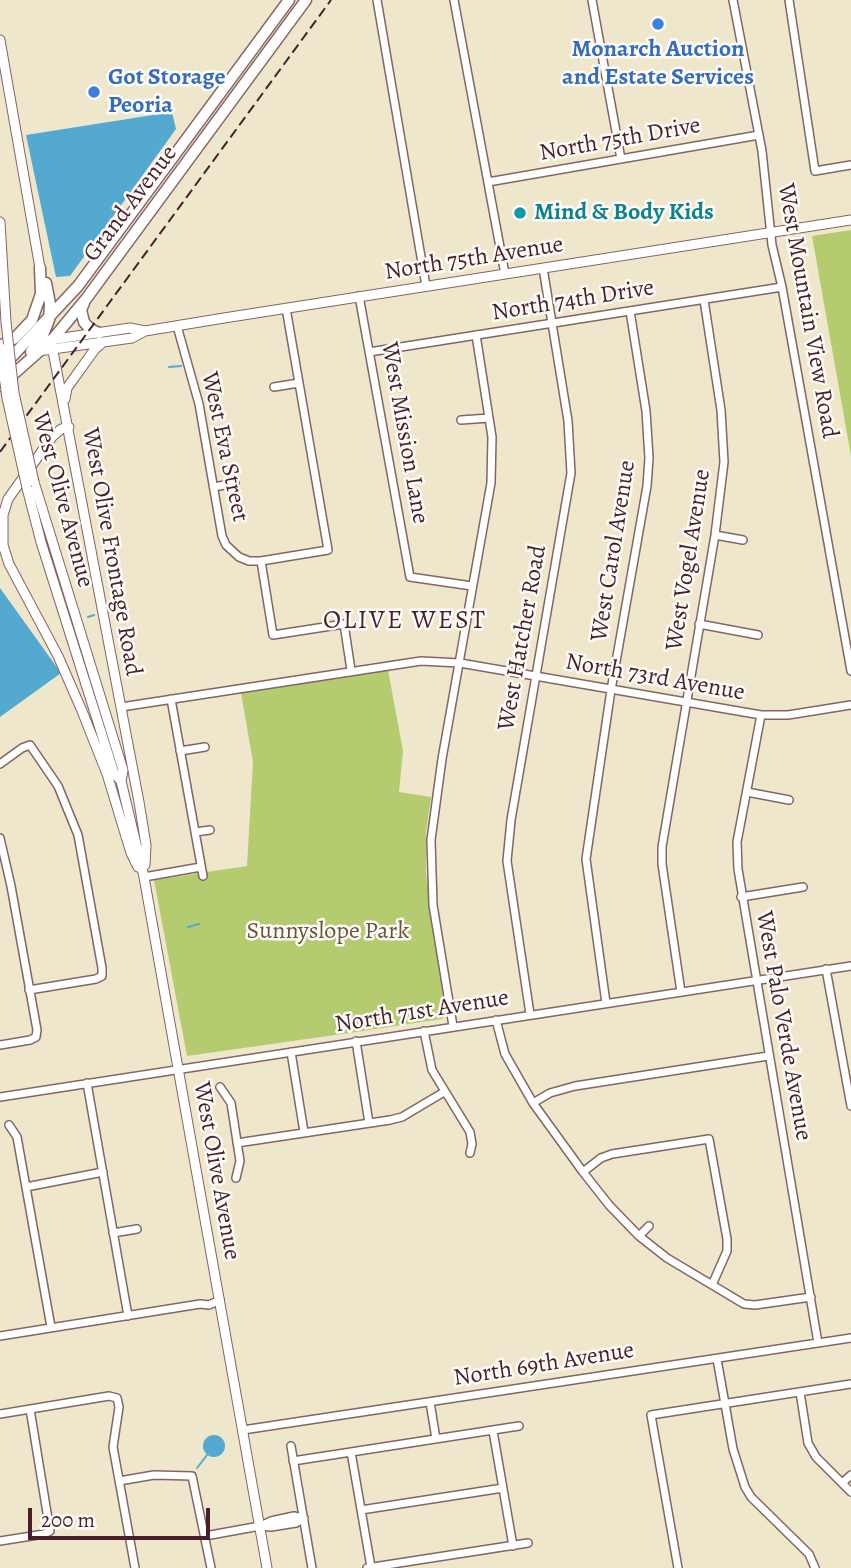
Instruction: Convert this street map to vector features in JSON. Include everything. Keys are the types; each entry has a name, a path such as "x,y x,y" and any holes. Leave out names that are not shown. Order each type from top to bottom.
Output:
{"highway":[{"name":"Grand Avenue","path":"40,346 49,320 78,286 289,0"},
{"name":"Grand Avenue","path":"0,369 16,354 40,346 86,299 306,0"},
{"path":"40,268 49,289 57,293 67,292 78,286"},
{"path":"0,347 15,338 32,320 41,294 40,268"},
{"path":"46,283 50,304 49,320"},
{"path":"86,299 81,310 84,321 101,337"},
{"path":"0,386 40,346 57,310"}],"main road":[{"path":"0,40 40,268"},
{"name":"North 75th Avenue","path":"0,347 40,346 101,337 130,328 145,331 851,220"},
{"name":"West Olive Avenue","path":"0,222 5,322 30,485"},
{"path":"65,404 67,388 101,337"},
{"name":"West Olive Frontage Road","path":"40,346 65,404 146,845 144,877"},
{"name":"West Olive Avenue","path":"0,347 7,398 30,485 123,770 121,781 144,877 267,1568"},
{"path":"0,356 16,354"},
{"path":"69,428 61,429 52,437 8,499 3,515 3,545 9,564 58,656 82,711 107,774 131,853 144,877"}],"street":[{"path":"377,0 426,286"},
{"path":"454,0 505,274"},
{"path":"592,0 621,159"},
{"name":"West Mountain View Road","path":"733,0 759,135 771,232 847,629 851,671"},
{"path":"789,0 815,171 851,165"},
{"name":"North 75th Drive","path":"488,182 759,135"},
{"name":"West Hatcher Road","path":"530,1014 507,861 511,820 571,473 568,421 543,268"},
{"name":"North 74th Drive","path":"369,352 782,288"},
{"name":"West Mission Lane","path":"359,296 410,576 472,586"},
{"name":"West Vogel Avenue","path":"681,992 664,883 662,847 722,489 723,437 704,300"},
{"path":"286,308 328,550 261,561 274,635 344,624 351,670"},
{"name":"West Carol Avenue","path":"607,1003 586,859 611,690 643,517 649,458 646,411 630,311"},
{"name":"West Eva Street","path":"177,326 199,404 222,536 226,545 239,557 261,561"},
{"path":"453,1026 433,905 430,839 491,483 493,456 476,335"},
{"path":"274,387 299,383"},
{"path":"461,421 489,418"},
{"path":"214,487 235,482"},
{"path":"715,535 743,540"},
{"path":"699,624 758,635"},
{"name":"North 73rd Avenue","path":"121,707 421,660 460,663 761,715 788,715 851,705"},
{"path":"171,699 203,876"},
{"name":"West Palo Verde Avenue","path":"761,715 737,850 741,897 818,1343"},
{"path":"0,764 30,745 58,786 75,827 102,968 102,976 29,990"},
{"path":"180,751 205,747"},
{"path":"747,792 789,800"},
{"path":"195,832 210,830"},
{"path":"0,838 37,1037 0,1045"},
{"path":"144,877 201,867"},
{"path":"741,897 803,887"},
{"name":"North 71st Avenue","path":"0,1097 851,965"},
{"path":"826,969 851,1106"},
{"path":"496,1020 505,1054 533,1103 609,1205 639,1236 667,1258 744,1304 755,1305 811,1297"},
{"path":"424,1031 429,1061 444,1092 470,1132 470,1153"},
{"path":"356,1041 369,1123"},
{"path":"291,1052 304,1132"},
{"path":"533,1103 550,1093 575,1086 768,1056"},
{"path":"87,1083 128,1315"},
{"path":"220,1087 231,1103 240,1161 236,1178"},
{"path":"237,1143 402,1117 444,1092"},
{"path":"9,1125 17,1137 51,1327"},
{"path":"583,1172 601,1158 612,1154 709,1139 727,1239 727,1251 712,1285"},
{"path":"26,1187 103,1172"},
{"path":"639,1236 649,1226"},
{"path":"113,1233 138,1229"},
{"path":"0,1336 220,1300"},
{"name":"North 69th Avenue","path":"243,1430 851,1338"},
{"path":"717,1359 740,1475 751,1497 809,1554 815,1568"},
{"path":"678,1568 652,1415 851,1384"},
{"path":"800,1392 808,1443 816,1457 851,1492"},
{"path":"0,1414 109,1396 117,1398 119,1407 113,1441 135,1568"},
{"path":"430,1402 436,1439"},
{"path":"0,1541 50,1531 30,1409"},
{"path":"293,1461 519,1426"},
{"path":"493,1431 513,1546"},
{"path":"291,1446 312,1568"},
{"path":"351,1452 369,1568 528,1543"},
{"path":"119,1481 154,1475 192,1476 211,1568"},
{"path":"842,1483 851,1475"},
{"path":"361,1510 503,1488"},
{"path":"744,1502 751,1497"},
{"path":"205,1536 260,1526 295,1516 304,1518"}],"green space":[{"path":"851,230 851,456 812,236"},
{"name":"Sunnyslope Park","path":"388,670 403,751 399,792 431,797 426,832 426,874 446,1016 442,1019 187,1056 154,880 247,866 253,762 241,693"}],"water":[{"path":"172,112 176,129 70,276 56,277 26,135"},
{"path":"0,588 61,673 0,717"},
{"path":"214,1435 222,1438 225,1446 222,1454 214,1457 206,1454 203,1446 206,1438"}],"waterway":[{"path":"169,367 181,366"},
{"path":"88,617 94,615"},
{"path":"188,927 199,924"},
{"path":"197,1468 207,1455"}],"railway":[{"path":"0,452 331,0"}],"place":[{"name":"Monarch Auction and Estate Services","path":"658,24"},
{"name":"Got Storage Peoria","path":"94,92"},
{"name":"Mind & Body Kids","path":"520,213"}],"district":[{"name":"OLIVE WEST","path":"405,622"}]}
